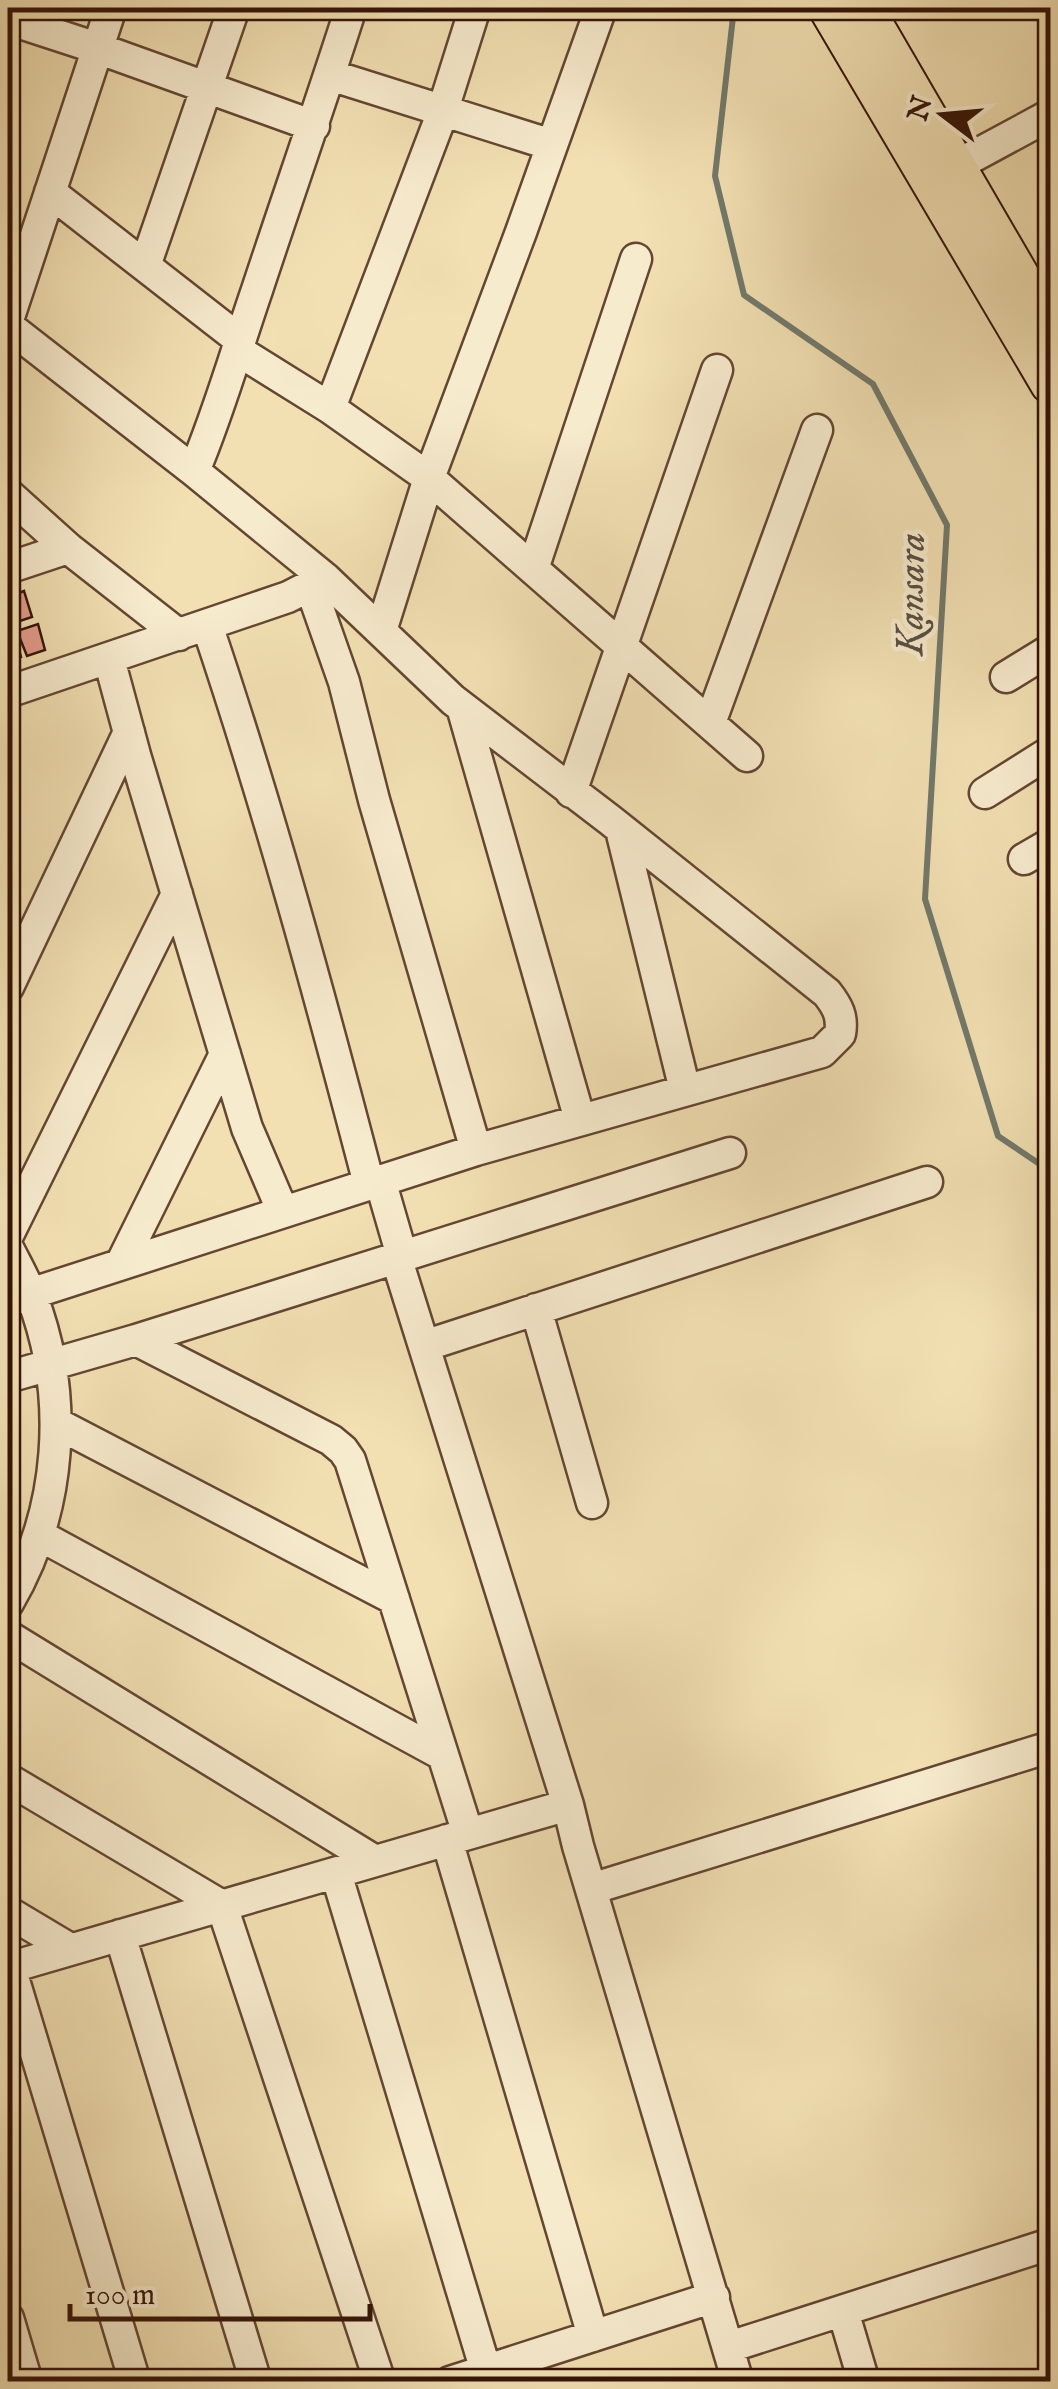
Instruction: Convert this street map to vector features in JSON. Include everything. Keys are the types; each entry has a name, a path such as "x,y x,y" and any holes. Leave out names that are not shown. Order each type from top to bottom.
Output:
{"main road":[{"path":"828,8 943,173 1043,338 1050,384"},
{"path":"864,8 943,173"}],"street":[{"path":"19,1297 476,1150 822,1052 840,1034 842,1020 826,993 462,707 381,631 318,582 194,471 8,323 111,8"},
{"path":"146,266 234,8"},
{"path":"194,471 210,434 351,8"},
{"path":"330,408 442,110 474,8"},
{"path":"381,631 429,478 601,8"},
{"path":"8,19 314,126"},
{"path":"330,75 552,145"},
{"path":"943,173 1050,115"},
{"path":"50,192 239,345 429,478 747,756"},
{"path":"534,569 636,259"},
{"path":"571,792 717,370"},
{"path":"710,723 817,430"},
{"path":"8,494 68,548 193,630 247,745 424,1346 568,1805 738,2382"},
{"path":"8,568 68,548"},
{"path":"12,699 318,582"},
{"path":"318,582 374,800 476,1150"},
{"path":"1006,677 1050,650"},
{"path":"110,659 247,1128 284,1212"},
{"path":"462,707 580,1120"},
{"path":"8,987 129,732"},
{"path":"985,793 1050,752"},
{"path":"621,830 685,1090"},
{"path":"8,1234 176,894"},
{"path":"120,1264 224,1054"},
{"path":"8,1377 730,1153"},
{"path":"424,1346 927,1182"},
{"path":"8,1248 19,1297 42,1329 51,1366 56,1423 54,1461 39,1535 8,1602"},
{"path":"536,1309 592,1502"},
{"path":"136,1340 331,1440 350,1460 444,1755 458,1837 592,2336"},
{"path":"56,1423 394,1599"},
{"path":"39,1535 444,1755"},
{"path":"8,1636 375,1862"},
{"path":"591,1889 1050,1747"},
{"path":"8,1779 222,1906 380,2382"},
{"path":"135,2382 9,1967 568,1805"},
{"path":"336,1873 486,2371"},
{"path":"8,1912 70,1950"},
{"path":"120,1935 256,2382"},
{"path":"729,2347 1050,2244"},
{"path":"450,2382 714,2297"},
{"path":"843,2310 864,2382"},
{"path":"8,2318 27,2382"}],"building":[{"path":"24,591 32,617 14,623 8,597"},
{"path":"38,624 45,650 27,656 17,631"},
{"path":"14,631 21,657 8,661 8,633"}],"waterway":[{"name":"Kansara","path":"734,8 715,176 744,295 873,384 947,525 925,899 998,1136 1050,1171"}]}
